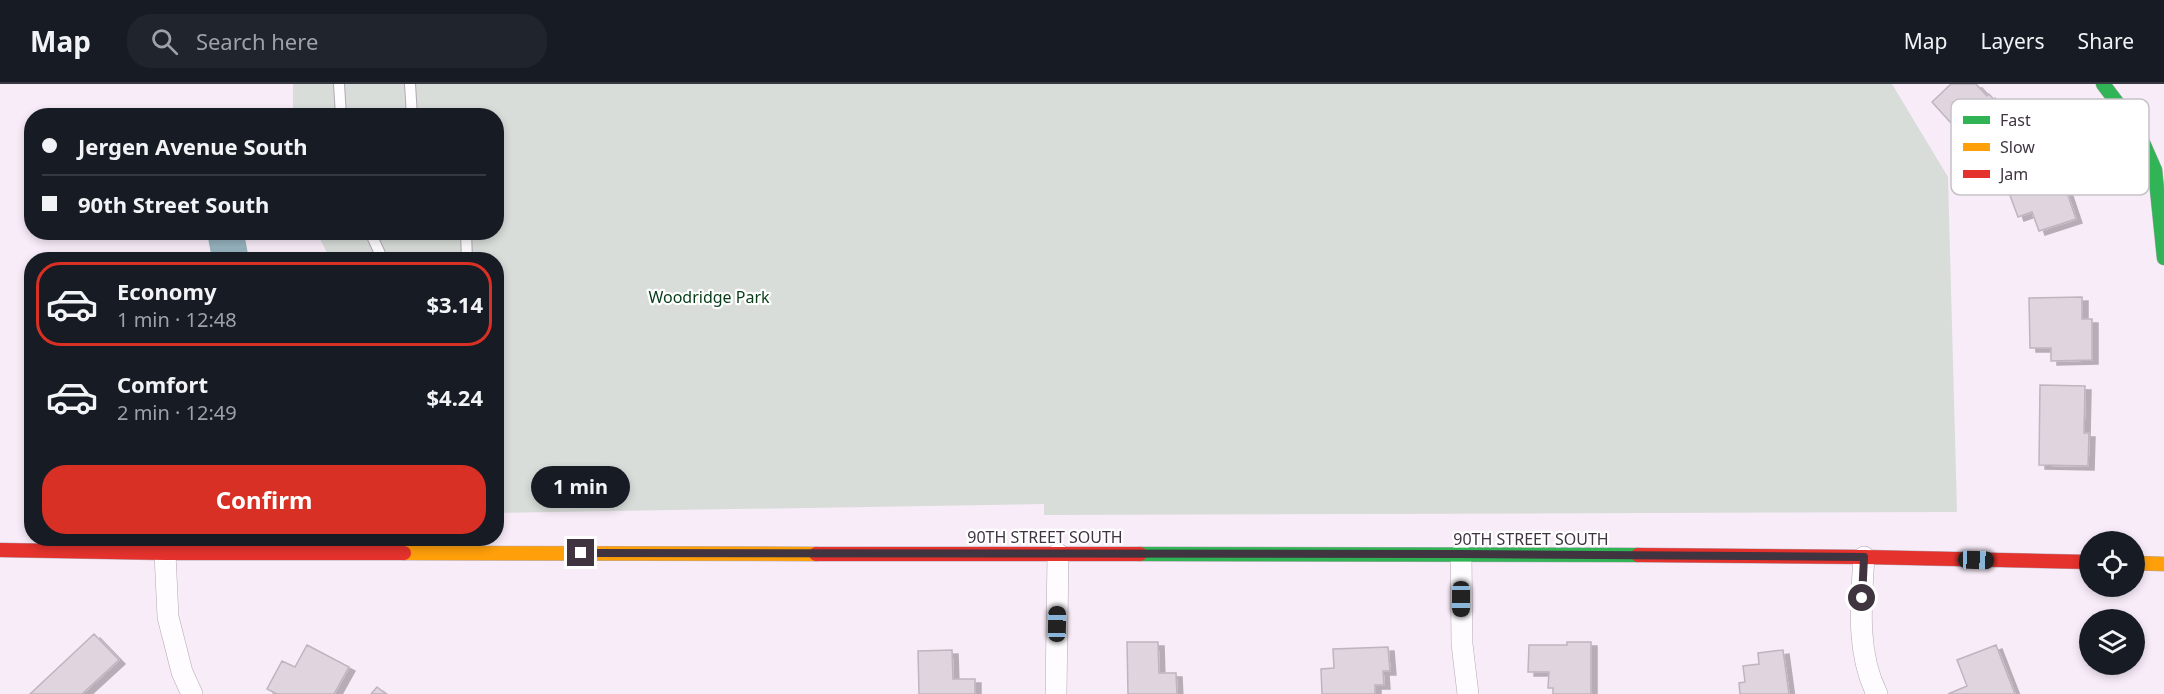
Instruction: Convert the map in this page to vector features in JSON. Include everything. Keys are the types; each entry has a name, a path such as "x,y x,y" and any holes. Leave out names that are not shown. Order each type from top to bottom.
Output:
{"street":[{"path":"2103,84 2114,99"},
{"path":"2149,156 2155,170 2164,258"},
{"name":"90TH STREET SOUTH","path":"0,550 165,553 486,546 1058,554 1864,557 2079,562"},
{"path":"165,553 168,617 182,672 192,694"},
{"path":"1056,694 1058,554"},
{"path":"1461,554 1462,644 1468,694"},
{"path":"1864,557 1860,619 1870,679 1877,694"},
{"path":"2145,563 2164,564"}],"lane":[{"path":"339,84 340,108"},
{"path":"410,84 412,108"}],"green space":[{"name":"Woodridge Park","path":"293,84 1892,84 1948,177 1957,512 1044,515 1044,504 504,513 504,252 326,252 320,240 504,240 504,108 293,108"}],"water":[{"path":"208,240 245,240 248,252 211,252"}],"building":[{"path":"1951,84 1976,84 1987,96 1989,94 1994,99 1951,99 1951,123 1932,102"},
{"path":"2010,195 2068,195 2076,219 2039,231 2032,212 2018,217"},
{"path":"2082,297 2082,319 2092,319 2092,360 2051,361 2051,348 2030,348 2029,298"},
{"path":"2040,385 2085,386 2084,433 2089,433 2088,466 2039,465"},
{"path":"94,634 119,660 82,694 30,694"},
{"path":"1127,642 1158,642 1159,673 1176,673 1177,694 1128,694"},
{"path":"1567,642 1591,642 1591,694 1553,694 1553,688 1548,688 1549,672 1528,672 1529,645 1567,645"},
{"path":"307,645 349,667 334,694 277,694 267,689 282,661 295,667"},
{"path":"1996,645 2015,694 1948,694 1967,686 1957,660"},
{"path":"1388,647 1390,671 1383,671 1384,685 1375,685 1375,694 1322,694 1321,669 1334,668 1333,649"},
{"path":"952,650 953,679 975,679 975,694 919,694 918,651"},
{"path":"1783,650 1789,694 1740,694 1739,683 1745,682 1743,666 1759,664 1758,653"},
{"path":"377,687 386,694 371,694"}],"traffic: fast":[{"path":"2103,84 2114,99"},
{"path":"2149,156 2155,170 2164,258"},
{"path":"1140,554 1638,555"}],"traffic: slow":[{"path":"404,553 816,554"},
{"path":"2145,563 2164,564"}],"traffic: jam":[{"path":"0,550 404,553"},
{"path":"816,554 1140,554"},
{"path":"1638,555 2079,562"}],"route":[{"path":"581,553 1864,557 1862,598"}]}
